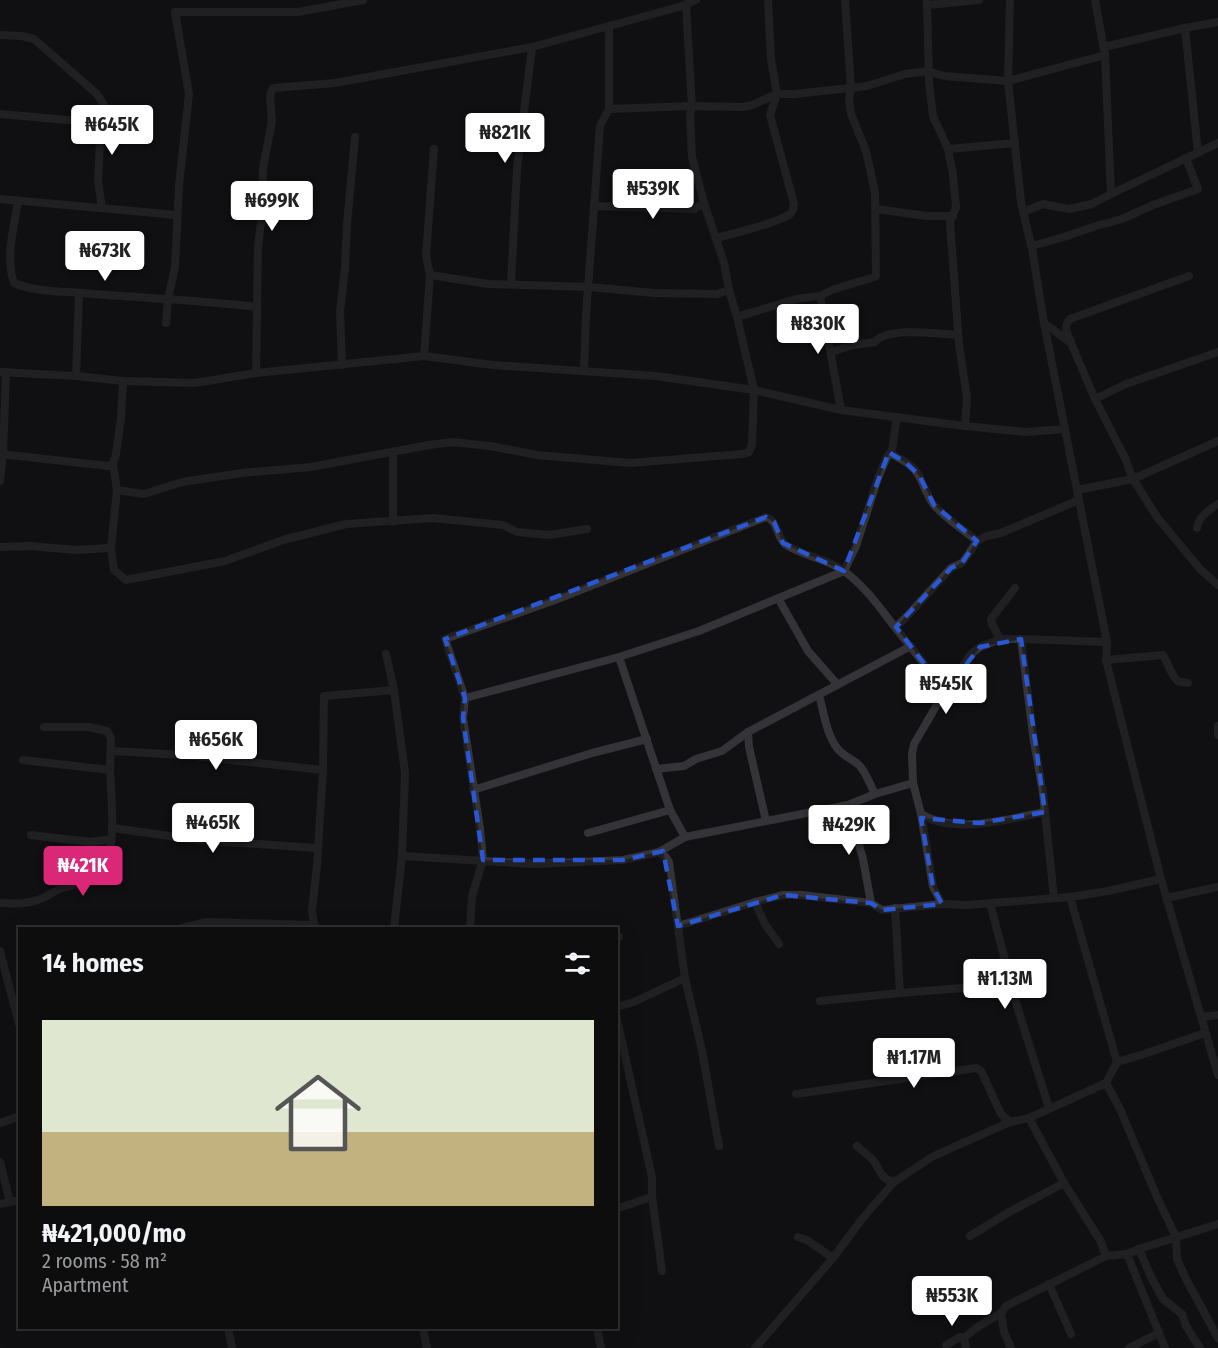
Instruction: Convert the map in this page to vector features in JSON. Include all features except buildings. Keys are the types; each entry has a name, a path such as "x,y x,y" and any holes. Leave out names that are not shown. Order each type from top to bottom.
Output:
{"street":[{"path":"166,323 168,299 175,267 178,185 189,94 175,12 298,12 363,0"},
{"path":"256,373 258,247 263,168 272,121 270,95 273,88 336,83 532,47 686,5 695,0"},
{"path":"716,238 785,217 793,210 794,204 770,115 777,94 771,59 768,0"},
{"path":"737,317 796,299 820,296 876,276 874,181 851,114 845,0"},
{"path":"965,426 967,397 958,335 950,222 956,207 954,175 948,149 933,116 928,71 927,2 979,0"},
{"path":"1010,0 1008,81 1021,202 1032,246 1044,323 1107,642 1106,660 1166,898 1218,1075"},
{"path":"1095,0 1104,51 1111,194"},
{"path":"117,490 144,494 182,482 242,473 311,467 453,442 537,455 630,463 749,452 754,390 724,263 704,203 692,157 690,115 692,106 686,5"},
{"path":"609,110 752,105 777,94 867,86 904,74 928,71 944,76 1008,81 1185,28 1218,22"},
{"path":"584,371 600,126 609,110 609,26"},
{"path":"1185,28 1198,153"},
{"path":"0,35 34,39 97,93 104,105 98,180 102,208"},
{"path":"511,284 518,169 532,47"},
{"path":"0,114 101,123"},
{"path":"342,365 340,312 355,137"},
{"path":"948,149 1015,143"},
{"path":"1023,212 1042,204 1069,208 1092,204 1218,143"},
{"path":"424,356 430,275 426,255 434,149"},
{"path":"1032,246 1122,219 1198,189 1186,158"},
{"path":"0,199 177,215"},
{"path":"18,201 10,251 10,268 14,283 33,289 256,307"},
{"path":"594,206 694,209 704,203"},
{"path":"876,209 927,216 953,216"},
{"path":"430,275 488,284 589,287 674,294 717,294 729,290"},
{"path":"1189,276 1070,319 1066,322 1065,327 1095,399 1133,479 1157,517 1200,568 1218,585"},
{"path":"76,376 79,293"},
{"path":"820,296 841,410"},
{"path":"1044,323 1071,343"},
{"path":"831,351 875,342 879,336 889,333 917,332 958,335"},
{"path":"1095,399 1126,384 1218,352"},
{"path":"0,481 3,372 123,381 195,383 256,373 424,356 493,365 656,376 754,390 841,410 965,426 1025,432 1065,429"},
{"path":"123,381 121,418 113,464 117,490 111,548 114,570 126,580 225,561 283,540 346,524 433,518 503,525 517,532 549,535 587,529"},
{"path":"465,698 619,657 699,631 844,571 856,546 878,478 892,450 897,417"},
{"path":"1077,490 1133,479 1217,445"},
{"path":"393,452 393,522"},
{"path":"890,453 913,467 934,505 976,541"},
{"path":"2,454 108,466 113,464"},
{"path":"896,627 951,568 962,563 976,541 1001,533 1078,500"},
{"path":"1197,528 1201,517 1218,504"},
{"path":"470,927 472,896 483,860 463,718 465,698 444,639 555,600 766,517 774,522 783,543 790,548 830,562 867,591 945,691"},
{"path":"0,547 29,546 77,550 111,548"},
{"path":"1000,639 991,619 1015,588"},
{"path":"777,597 808,651 837,684"},
{"path":"942,904 933,886 921,814 913,783 912,754 914,744 945,691 970,654 1000,639 1107,642"},
{"path":"1021,639 1043,793 1054,898"},
{"path":"656,769 684,766 696,759 722,751 748,732 911,646"},
{"path":"386,654 394,690 405,774 402,856 394,927"},
{"path":"1106,660 1163,655 1177,681 1188,683"},
{"path":"619,657 670,810 685,837"},
{"path":"186,927 205,922 316,927 312,911 317,865 324,696 394,690"},
{"path":"819,695 832,741 845,758 859,765 875,794"},
{"path":"1218,726 1218,735"},
{"path":"0,903 15,904 44,898 60,888 82,884 98,877 107,867 112,828 111,738 107,731 88,727 44,727"},
{"path":"748,732 749,747 766,821"},
{"path":"473,790 592,753 647,739"},
{"path":"112,751 184,755 322,770"},
{"path":"23,760 110,770"},
{"path":"402,856 535,864 623,860 663,852 685,837 848,805 913,783"},
{"path":"848,805 863,859 871,903"},
{"path":"588,832 670,810"},
{"path":"921,814 931,820 946,824 980,824 1045,812"},
{"path":"112,828 198,840 317,848"},
{"path":"31,835 91,842 111,839"},
{"path":"663,852 669,862 685,978 702,1050 719,1146"},
{"path":"678,926 783,895 871,903 882,910 942,904 966,905 1070,897 1161,879"},
{"path":"1166,898 1218,887"},
{"path":"754,1348 894,1182 932,1157 1010,1122 1029,1118 1106,1083 1117,1062 1070,897"},
{"path":"755,902 778,944"},
{"path":"990,903 1017,1006 1048,1108"},
{"path":"895,908 900,993"},
{"path":"0,951 18,1020"},
{"path":"618,1006 634,1002 685,978"},
{"path":"820,1001 963,988"},
{"path":"1202,1017 1218,1015"},
{"path":"618,1024 652,1177 652,1196 662,1271"},
{"path":"1117,1062 1205,1033"},
{"path":"796,1094 976,1068 981,1071 1001,1114 1010,1122"},
{"path":"1106,1083 1120,1109 1176,1237 1178,1259 1186,1279 1218,1338"},
{"path":"0,1123 18,1117"},
{"path":"1029,1118 1064,1183 1100,1240 1106,1256"},
{"path":"857,1146 872,1159 880,1174 894,1182"},
{"path":"0,1162 10,1202"},
{"path":"970,1236 1064,1183"},
{"path":"618,1208 652,1196"},
{"path":"0,1204 18,1200"},
{"path":"946,1345 960,1337 964,1338 1001,1313 1006,1306 1106,1256 1127,1254 1218,1224"},
{"path":"798,1237 807,1240 833,1257"},
{"path":"1139,1249 1163,1299 1182,1314 1186,1326 1200,1348"},
{"path":"1127,1254 1165,1348"},
{"path":"1049,1284 1071,1334"},
{"path":"1001,1313 1004,1332 1011,1348"},
{"path":"228,1329 232,1348"},
{"path":"423,1329 427,1348"},
{"path":"597,1329 601,1348"},
{"path":"1130,1348 1159,1333"},
{"path":"964,1338 966,1348"}],"highlighted area":[{"path":"890,453 905,462 919,475 934,505 977,541 962,563 951,568 896,627 945,691 980,647 1021,639 1045,812 980,823 921,818 933,887 942,904 882,910 871,903 783,895 678,926 663,851 623,860 483,860 463,718 465,698 445,639 766,517 774,522 783,543 844,571"}]}
